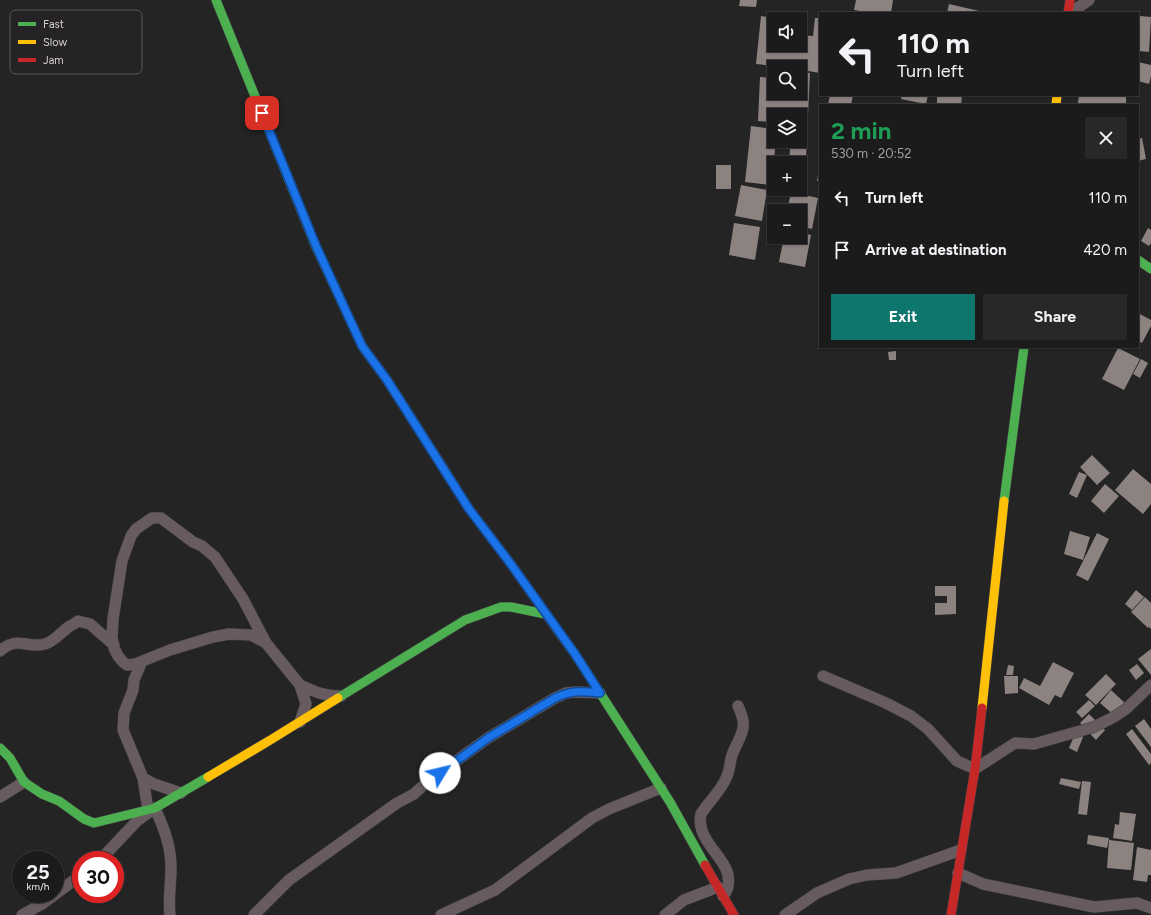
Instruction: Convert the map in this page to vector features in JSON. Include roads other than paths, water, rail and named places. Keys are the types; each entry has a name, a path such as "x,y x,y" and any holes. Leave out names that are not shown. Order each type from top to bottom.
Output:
{"street":[{"path":"216,0 316,246 362,346 387,380 469,509 510,563 575,654 661,788 734,915"},
{"path":"1069,12 1070,0"},
{"path":"1071,12 1089,0"},
{"path":"1139,261 1151,269"},
{"path":"951,915 975,769 1006,478 1024,348"},
{"path":"134,680 127,665 118,656 112,637 122,561 131,536 136,529 152,518 161,518 194,542 202,546 215,557 242,599 266,643 300,685 306,704 300,722"},
{"path":"0,748 10,758 24,782 42,794 59,801 84,819 94,823 106,822 151,809 181,793 300,722 465,620 501,607 511,607 545,614"},
{"path":"0,651 17,642 36,645 46,644 78,621 90,624 114,645"},
{"path":"127,665 191,643 229,634 251,635 266,643"},
{"path":"142,661 134,680 133,690 124,713 123,730 143,778 151,809 168,840 170,847 170,915"},
{"path":"823,676 880,700 911,716 928,729 958,761 975,769"},
{"path":"300,685 328,696 342,696"},
{"path":"975,769 1015,743 1034,744 1094,727 1126,709 1151,685"},
{"path":"254,915 289,880 397,803 414,794 488,738 566,693 583,691 600,693"},
{"path":"665,915 684,900 720,892 727,892 727,871 706,838 700,820 701,814 727,776 732,756 741,734 744,724 738,706"},
{"path":"143,778 154,784 181,793"},
{"path":"0,797 24,782"},
{"path":"441,915 495,890 592,818 609,809 661,788"},
{"path":"109,851 137,821 151,809"},
{"path":"785,915 817,893 849,879 896,873 962,850"},
{"path":"958,873 983,884 1094,907 1137,903 1151,908"},
{"path":"22,915 42,904 72,882"}]}
